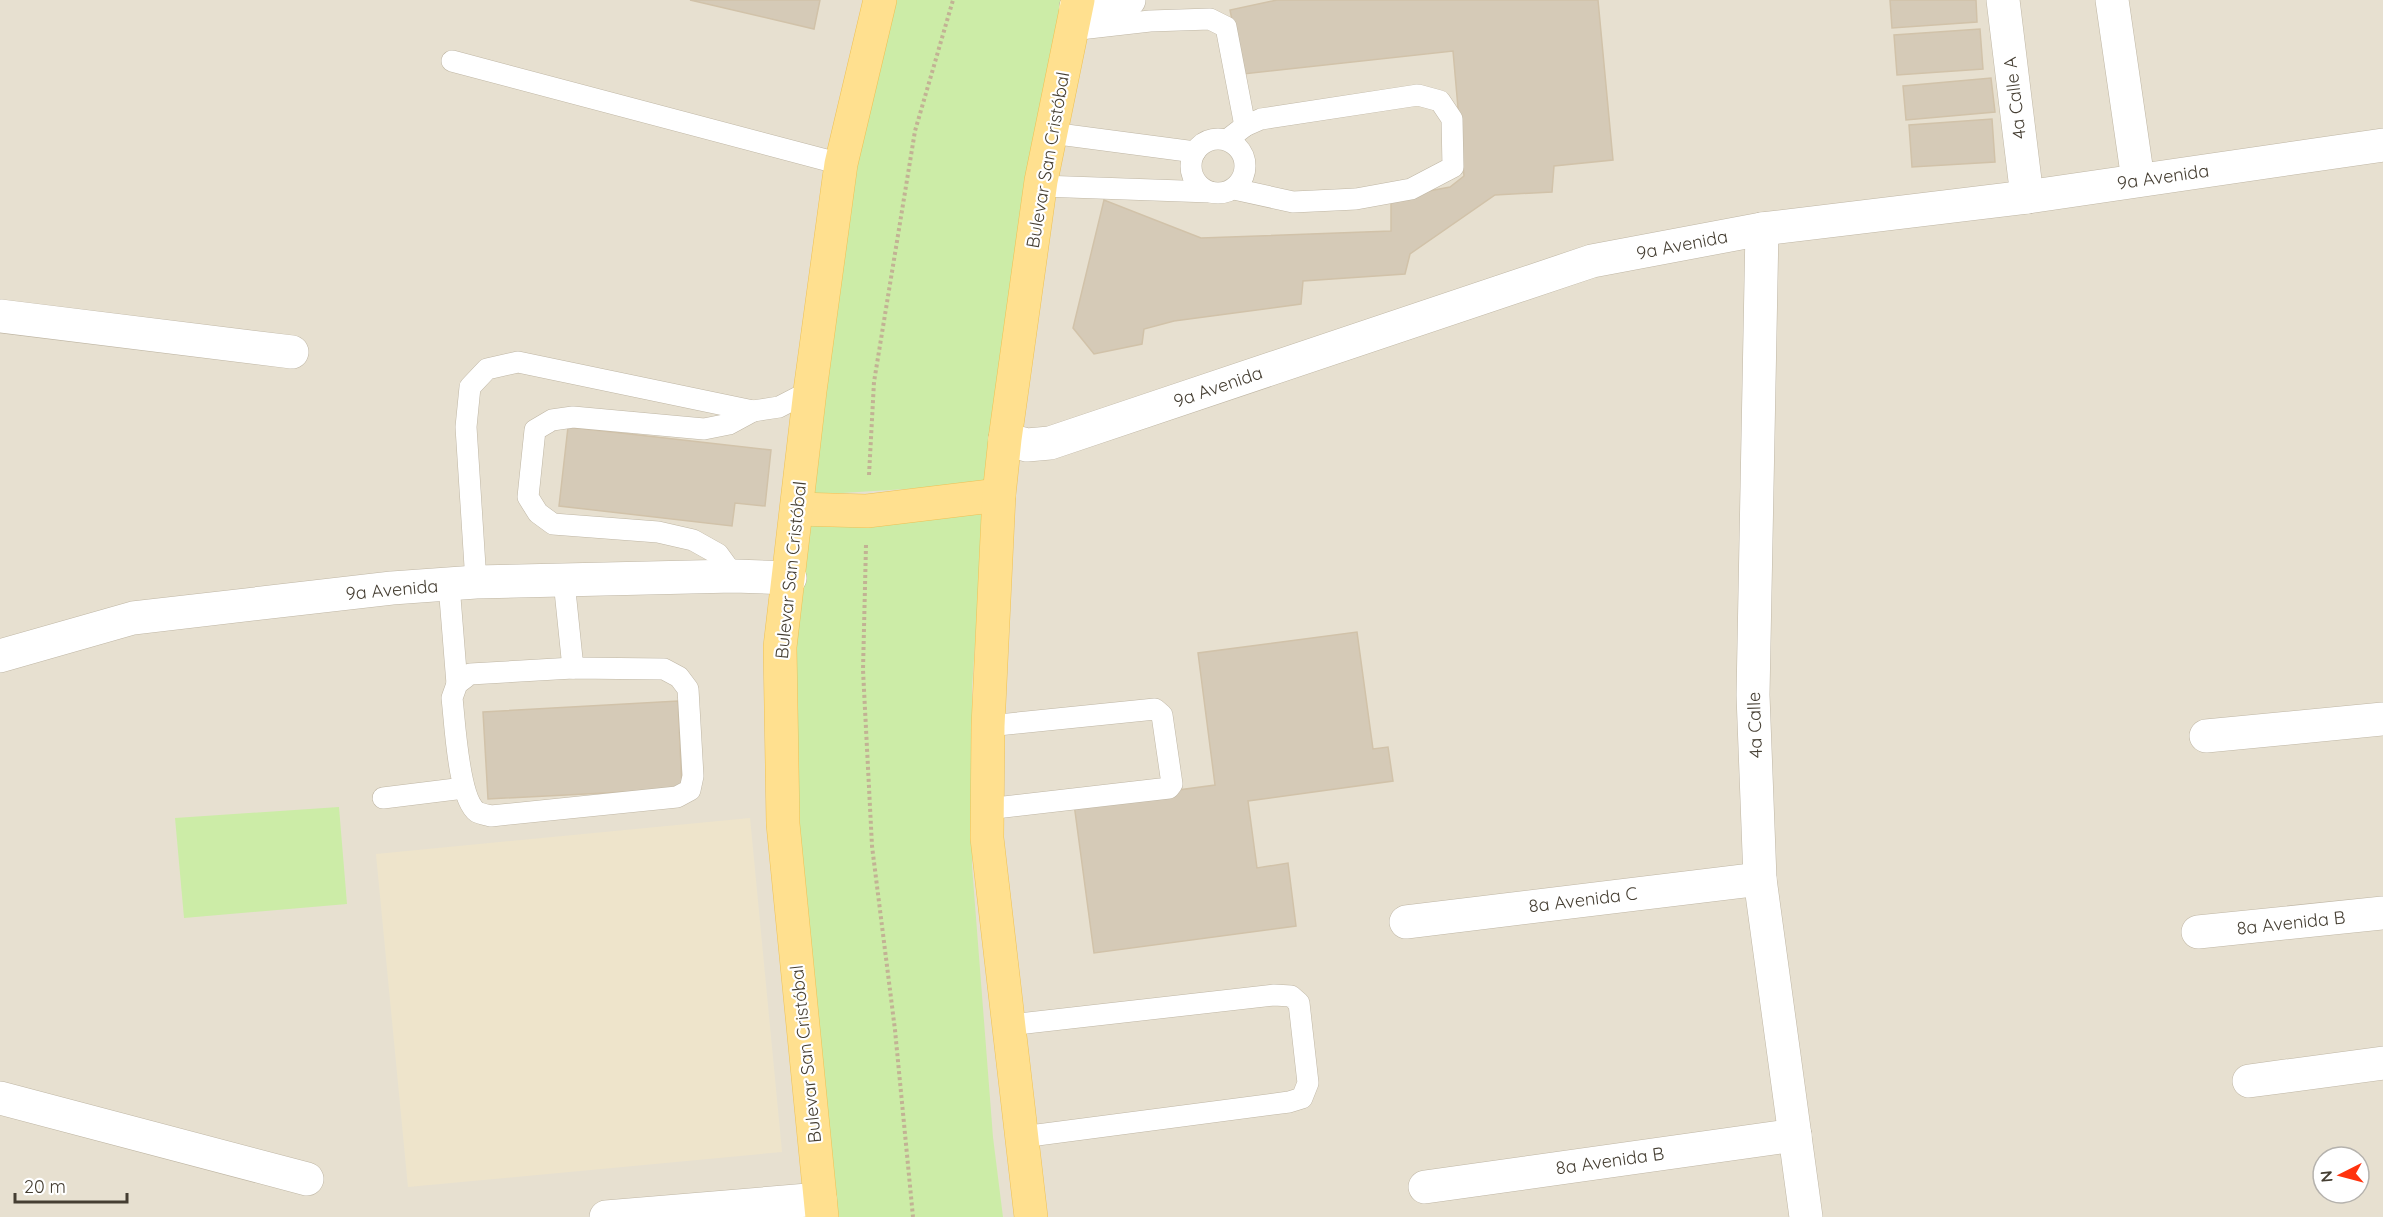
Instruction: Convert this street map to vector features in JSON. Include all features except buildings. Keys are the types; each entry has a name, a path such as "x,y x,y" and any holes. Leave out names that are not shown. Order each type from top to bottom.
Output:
{"main road":[{"name":"Bulevar San Cristóbal","path":"821,1208 783,824 780,647 790,578 810,391 842,164 880,0"},
{"name":"Bulevar San Cristóbal","path":"1031,1217 987,838 988,726 999,495 1005,439 1041,186 1075,12"},
{"path":"797,509 867,511 999,495"}],"street":[{"path":"1075,12 1129,0"},
{"name":"4a Calle A","path":"2003,0 2027,197"},
{"path":"2112,0 2138,180"},
{"name":"9a Avenida","path":"1005,439 1027,445 1050,443 1592,261 1762,230 2027,197 2383,145"},
{"name":"4a Calle","path":"1762,230 1753,694 1760,879 1806,1217"},
{"path":"0,316 292,352"},
{"name":"9a Avenida","path":"0,656 134,618 393,588 734,576 790,578"},
{"path":"2206,736 2383,719"},
{"name":"8a Avenida C","path":"1406,922 1760,879"},
{"name":"8a Avenida B","path":"2198,932 2383,913"},
{"path":"2249,1081 2383,1063"},
{"path":"0,1098 307,1179"},
{"name":"8a Avenida B","path":"1425,1187 1795,1135"},
{"path":"606,1217 821,1208"}],"lane":[{"path":"1075,12 1150,21 1210,19 1219,21 1226,27 1245,126"},
{"path":"452,61 842,164"},
{"path":"1227,140 1245,126 1261,119 1418,95 1440,102 1452,118 1453,167 1411,189 1356,199 1293,202 1234,189"},
{"path":"1051,133 1195,152"},
{"path":"1041,186 1222,193 1234,189 1242,180 1246,169 1244,157 1237,147 1227,140 1215,138 1204,143 1195,152 1191,164 1193,176 1199,186 1210,192"},
{"path":"457,684 470,674 573,668 664,669 679,677 688,689 693,776 690,790 677,797 491,816 478,813 470,803 464,788 452,698 457,684 466,427 470,387 487,369 518,362 753,411"},
{"path":"734,576 718,554 693,540 658,532 553,524 538,513 528,497 535,430 552,420 573,417 704,429 729,424 753,411 779,407 810,391"},
{"path":"564,581 573,668"},
{"path":"987,809 1169,788 1172,784 1162,715 1155,709 988,726"},
{"path":"383,798 464,788"},
{"path":"1008,1025 1274,995 1291,996 1299,1003 1308,1083 1302,1098 1290,1102 1022,1137"}],"path":[{"path":"913,1217 895,1030 872,846 863,670 867,511 874,382 915,131 953,0"}],"shaded area":[{"path":"0,0 2383,0 2383,1217 0,1217"},
{"path":"750,818 782,1152 408,1187 376,854"}],"green space":[{"path":"895,0 1061,0 1016,258 986,484 810,495 842,246 865,122"},
{"path":"984,511 972,688 972,866 993,1137 1003,1217 837,1217 804,909 797,788 792,637 804,521"},
{"path":"339,807 347,904 184,918 175,818"}]}
